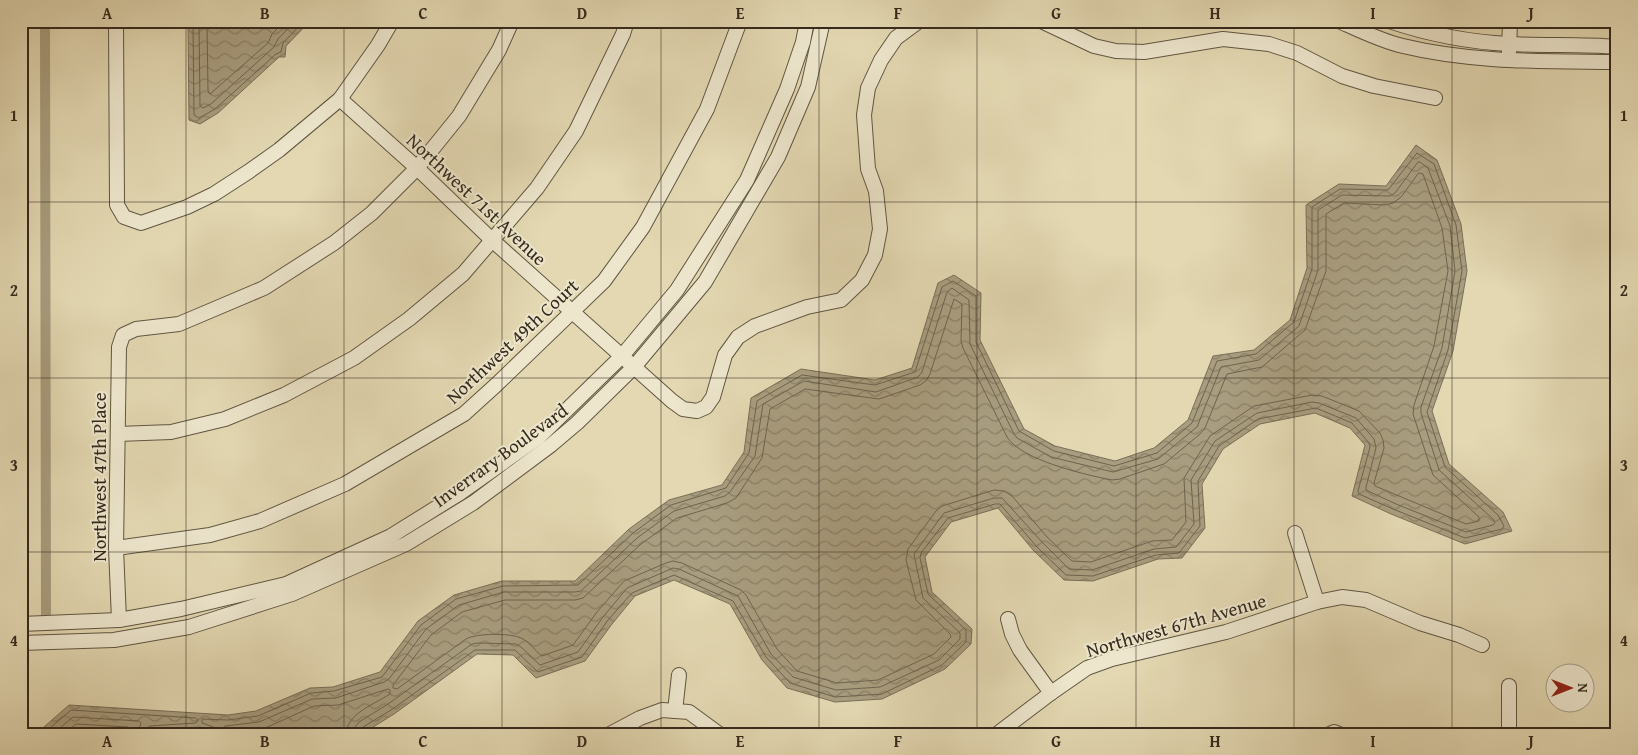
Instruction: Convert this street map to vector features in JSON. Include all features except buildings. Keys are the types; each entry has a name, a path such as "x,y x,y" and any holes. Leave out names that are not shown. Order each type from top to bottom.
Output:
{"street":[{"path":"116,21 116,205 124,217 141,223 187,208 214,194 279,150 340,99 378,45 392,21"},
{"path":"417,168 460,116 499,50 512,21"},
{"path":"118,434 171,432 225,419 284,395 354,358 408,319 462,274 537,188 576,131 627,21"},
{"name":"Northwest 49th Court","path":"116,548 210,534 260,521 345,484 464,414 604,281 643,227 707,108 740,21"},
{"name":"Inverrary Boulevard","path":"21,624 118,620 180,609 286,584 391,536 460,493 539,437 622,356 677,290 747,180 787,89 803,42 807,21"},
{"name":"Inverrary Boulevard","path":"21,643 114,640 189,627 292,594 406,544 472,503 551,445 578,423 634,367 705,282 778,156 808,87 824,21"},
{"name":"Northwest 71st Avenue","path":"340,99 417,168 492,240 683,410 697,411 706,407 713,397 725,355 738,336 755,326 807,307 841,300 862,280 874,255 880,228 876,191 868,169 864,115 868,88 881,60 896,38 919,21"},
{"path":"1041,21 1094,46 1116,51 1144,52 1223,39 1270,44 1297,53 1342,76 1374,86 1435,98"},
{"path":"1388,21 1433,34 1463,40 1510,44 1617,46"},
{"path":"1509,61 1510,21"},
{"path":"1341,22 1387,42 1461,56 1509,61 1617,62"},
{"name":"Northwest 47th Place","path":"118,620 116,548 119,347 123,335 136,329 178,324 264,288 334,243 372,213 417,168"},
{"path":"1295,533 1317,602"},
{"name":"Northwest 67th Avenue","path":"997,734 1088,668 1112,659 1226,632 1317,602 1342,597 1366,600 1420,623 1459,635 1482,645"},
{"path":"1008,619 1012,634 1020,650 1051,693"},
{"path":"675,711 679,675"},
{"path":"1509,686 1509,734"},
{"path":"610,734 640,718 662,710 689,712 719,734"},
{"path":"1330,734 1334,732 1339,734"}],"water":[{"path":"188,21 310,21 286,46 285,57 279,57 218,113 200,124 189,120"},
{"path":"1416,145 1437,160 1461,224 1467,271 1453,351 1432,411 1449,464 1503,512 1512,531 1465,544 1352,496 1365,445 1350,428 1315,413 1260,424 1223,449 1202,484 1205,528 1182,558 1158,559 1093,581 1064,580 1033,550 998,508 951,522 925,557 932,592 972,629 971,644 945,669 882,699 835,702 787,688 762,660 730,604 674,580 635,596 585,661 536,678 513,655 477,654 394,714 362,734 220,734 200,727 151,731 145,734 36,734 69,705 228,715 256,711 310,688 333,687 380,672 418,621 454,595 502,581 575,581 629,529 669,500 722,485 744,452 751,398 801,369 875,380 912,368 938,283 954,275 981,293 980,340 1024,429 1055,446 1115,461 1154,448 1188,420 1213,356 1254,350 1290,320 1307,268 1306,205 1339,184 1386,186"}],"waterway":[{"path":"45,21 46,616"}]}
